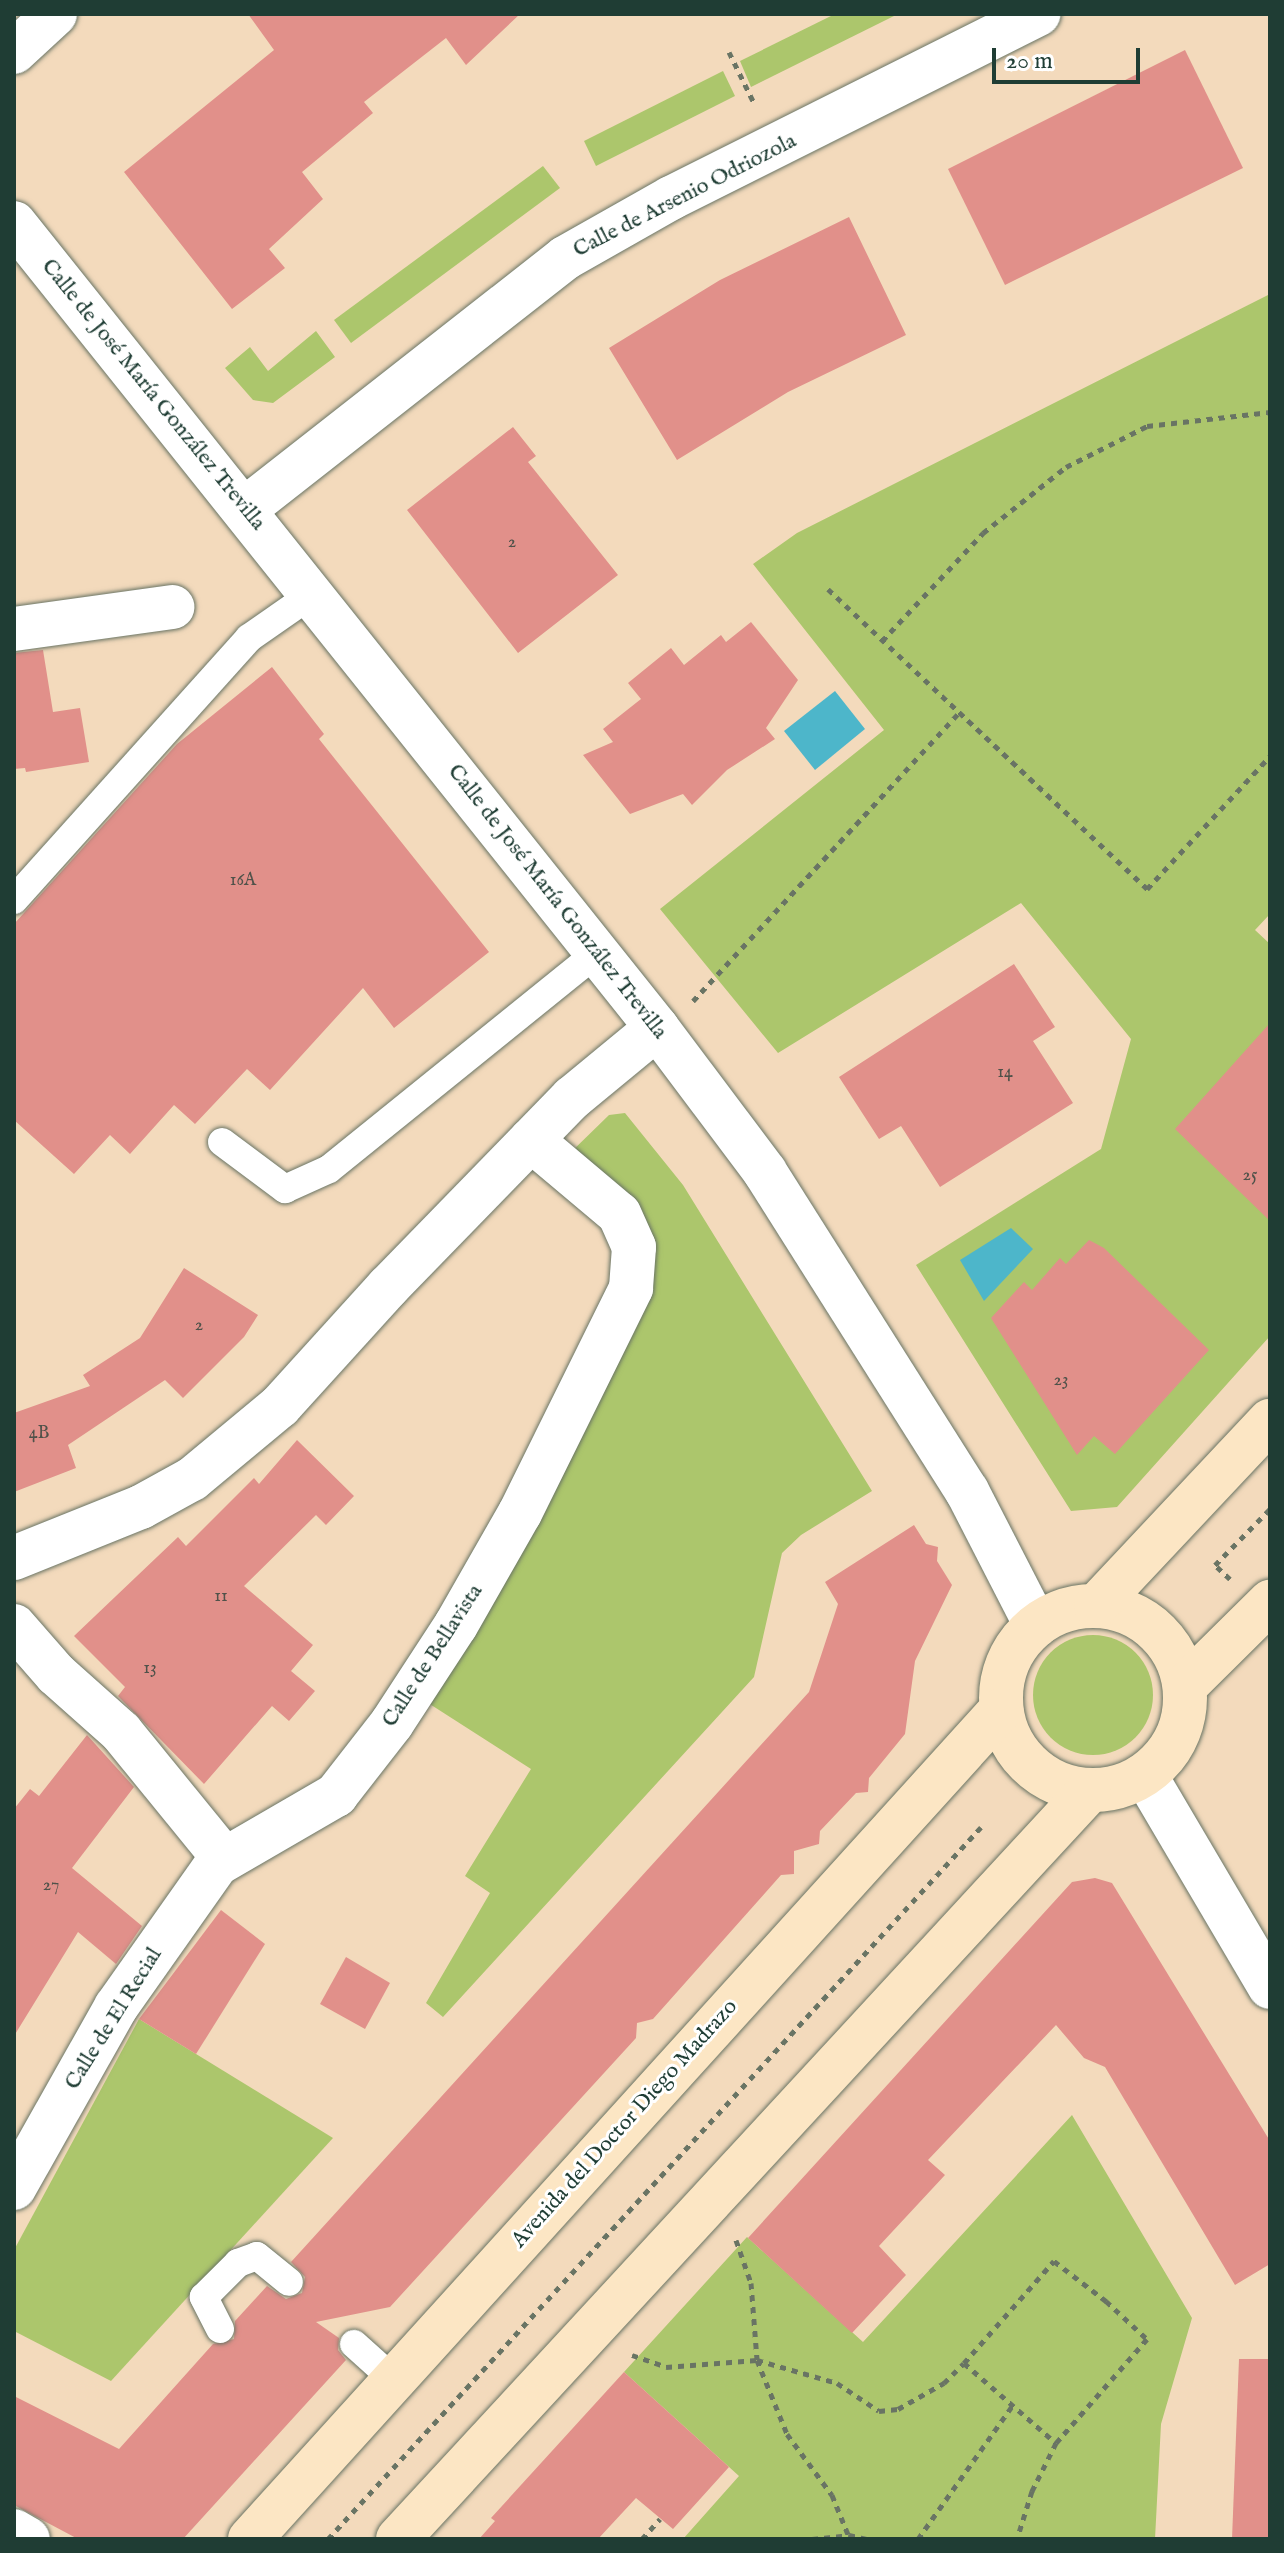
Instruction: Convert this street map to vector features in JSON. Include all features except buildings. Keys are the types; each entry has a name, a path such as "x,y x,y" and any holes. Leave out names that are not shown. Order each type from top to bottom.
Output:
{"main road":[{"path":"1096,1606 1270,1421"},
{"path":"1185,1686 1270,1602"},
{"path":"1096,1606 1128,1612 1155,1629 1175,1655 1185,1686 1183,1720 1174,1741 1145,1775 1122,1787 1089,1791 1044,1777 1023,1760 1008,1737 1001,1710 1007,1663 1036,1625 1055,1613 1096,1606"},
{"name":"Avenida del Doctor Diego Madrazo","path":"250,2539 1001,1710"},
{"path":"398,2539 1089,1791"}],"street":[{"path":"14,52 55,14"},
{"name":"Calle de Arsenio Odriozola","path":"245,509 577,251 1039,14"},
{"name":"Calle de José María González Trevilla","path":"14,223 657,1028 773,1185 967,1491 1036,1625"},
{"path":"14,629 172,607"},
{"path":"14,1558 141,1507 192,1479 280,1406 388,1287 531,1140 617,1058 657,1028"},
{"name":"Calle de Bellavista","path":"223,1857 268,1838 336,1795 392,1723 456,1625 520,1513 631,1288 634,1247 619,1214 531,1140"},
{"path":"14,1626 36,1655 121,1732 223,1857"},
{"path":"1145,1775 1270,1987"},
{"name":"Calle de El Recial","path":"14,2188 116,2007 223,1857"},
{"path":"14,2531 28,2539"}],"lane":[{"path":"14,900 249,638 312,594"},
{"path":"222,1142 285,1189 329,1169 597,953"},
{"path":"220,2329 204,2297 238,2263 257,2256 289,2282"},
{"path":"354,2344 394,2380"}],"path":[{"path":"729,52 755,104"},
{"path":"882,641 983,533 1066,467 1147,426 1270,412"},
{"path":"828,589 1147,889 1270,756"},
{"path":"657,1028 710,987 959,713"},
{"path":"1215,1565 1270,1509"},
{"path":"328,2539 981,1827"},
{"path":"704,2205 742,2245 751,2283 757,2360 787,2434 832,2495 849,2537"},
{"path":"595,2326 637,2359 666,2367 757,2360 837,2383 879,2411 898,2409 944,2383 1054,2261 1106,2301 1147,2339 1056,2443 1017,2539"},
{"path":"964,2363 1056,2443"},
{"path":"918,2539 1013,2405"},
{"path":"642,2539 660,2519"},
{"path":"812,2539 867,2539"}],"green space":[{"path":"835,14 898,14 751,87 740,61"},
{"path":"723,71 735,96 596,166 584,141"},
{"path":"543,166 560,188 351,343 334,320"},
{"path":"1270,294 1270,914 1255,930 1270,944 1270,1336 1117,1507 1071,1511 916,1265 1101,1149 1131,1039 1021,903 778,1053 660,909 884,730 753,564 797,533"},
{"path":"316,331 335,357 273,403 253,400 225,368 250,347 268,371"},
{"path":"625,1113 683,1185 872,1491 801,1535 782,1553 754,1677 443,2017 426,2003 490,1893 465,1876 531,1769 425,1701 643,1313 568,1155 609,1115"},
{"path":"1093,1635 1116,1639 1136,1652 1149,1672 1153,1695 1149,1718 1136,1738 1116,1751 1093,1755 1070,1751 1050,1738 1037,1718 1033,1695 1037,1672 1050,1652 1070,1639"},
{"path":"139,2019 333,2138 111,2381 14,2331 14,2250"},
{"path":"1072,2115 1192,2318 1161,2424 1155,2539 683,2539 739,2476 624,2372 747,2237 863,2342"}],"water":[{"path":"835,691 865,729 815,770 784,731"},
{"path":"1011,1228 1033,1249 984,1301 960,1260"}]}
